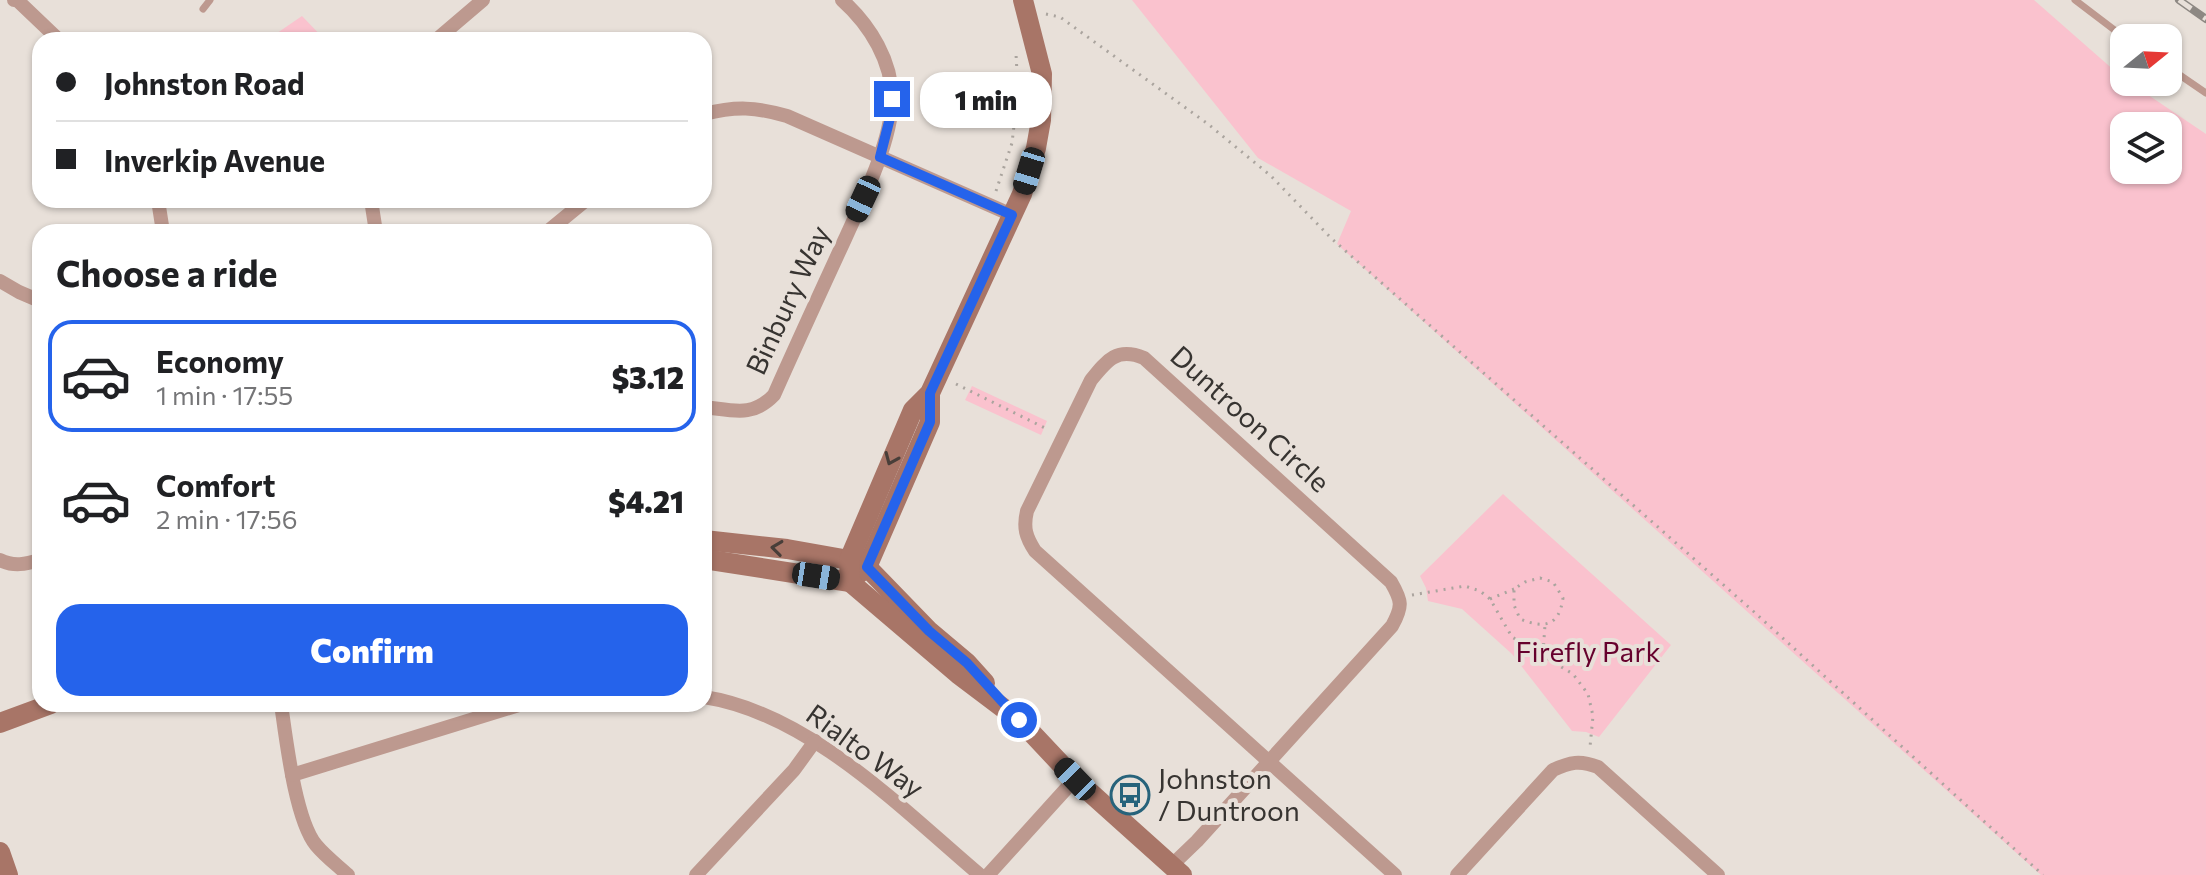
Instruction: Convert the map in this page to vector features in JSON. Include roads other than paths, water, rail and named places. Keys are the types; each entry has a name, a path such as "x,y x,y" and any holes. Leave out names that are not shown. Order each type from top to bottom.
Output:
{"street":[{"path":"14,0 51,32"},
{"path":"445,32 483,0"},
{"name":"Binbury Way","path":"712,408 743,411 762,408 774,395 880,157 891,114 889,78 874,38 842,0"},
{"path":"850,582 913,410 934,384 1022,194 1036,148 1041,120 1042,74 1025,5"},
{"path":"712,113 743,107 787,116 1012,215"},
{"path":"557,224 576,208"},
{"path":"0,281 32,298"},
{"name":"Duntroon Circle","path":"1268,761 1392,626 1399,614 1401,599 1391,582 1144,358 1133,354 1116,356 1105,363 1091,380 1063,437 1027,511 1024,523 1027,538 1035,551 1268,761 1395,875"},
{"path":"712,541 787,549 858,563 967,663 1075,779 1177,870 1197,841 1268,761"},
{"path":"0,560 9,564 32,562"},
{"path":"712,560 850,582 958,674 1019,720"},
{"name":"Rialto Way","path":"712,698 767,717 815,741 866,778 980,875"},
{"path":"0,723 32,711"},
{"path":"282,712 292,775 304,820 314,843 348,875"},
{"path":"292,775 496,712"},
{"path":"696,875 794,770 815,741"},
{"path":"1457,875 1553,770 1570,762 1598,767 1718,875"},
{"path":"988,875 1075,779"},
{"path":"0,852 8,875"}],"lane":[{"path":"203,9 210,0"},
{"path":"2075,0 2110,27"},
{"path":"2182,77 2206,93"}],"railway":[{"path":"2179,0 2206,19"}],"place":[{"name":"Johnston / Duntroon","path":"1130,795"}],"park label":[{"name":"Firefly Park","path":"1588,652"}]}
